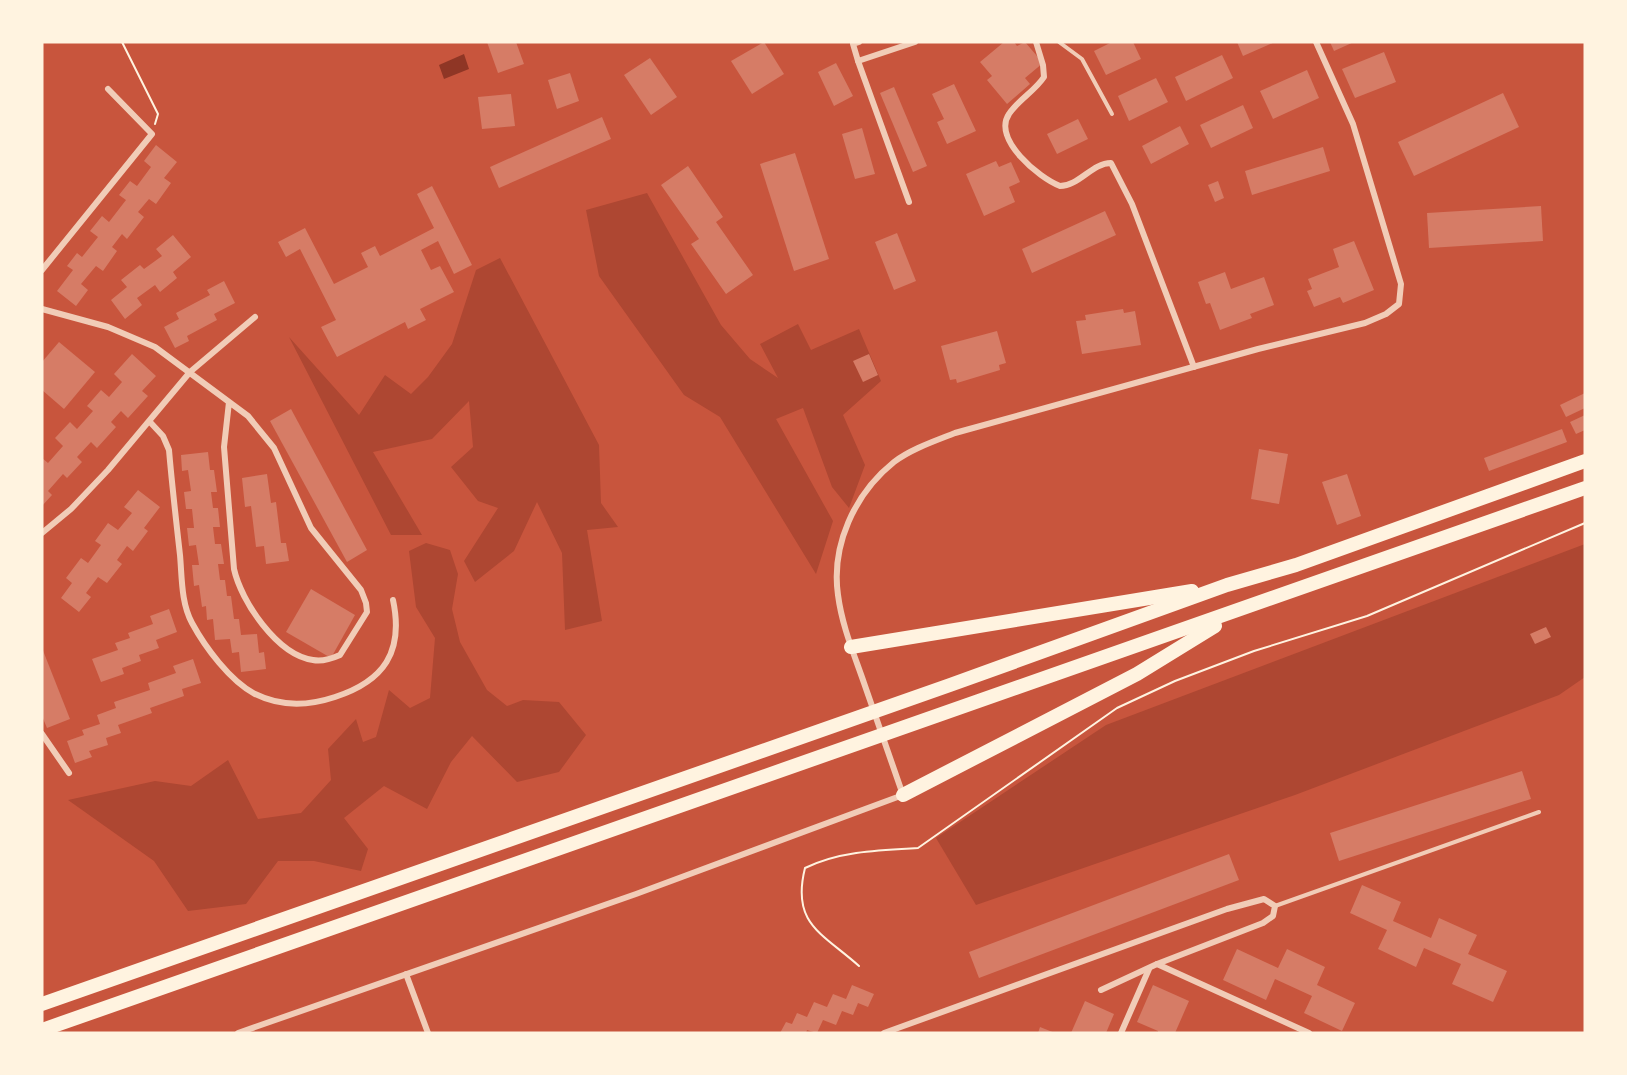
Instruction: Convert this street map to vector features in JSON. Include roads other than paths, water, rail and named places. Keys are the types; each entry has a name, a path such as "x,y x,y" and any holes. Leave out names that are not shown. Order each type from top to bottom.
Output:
{"highway":[{"path":"42,1004 950,686 1227,585 1296,565 1585,461"},
{"path":"42,1030 1585,488"},
{"path":"851,646 1227,585"},
{"path":"903,795 1137,674 1239,611"}],"street":[{"path":"859,42 853,44 858,61 909,202"},
{"path":"858,61 915,42"},
{"path":"1036,42 1044,74 1042,80 1008,115 1005,132 1013,150 1060,186 1067,185 1103,163 1111,163 1132,204 1194,367"},
{"path":"238,1033 636,894 903,795 851,646 838,597 837,553 846,526 862,499 883,472 895,461 955,433 1194,367 1365,323 1386,314 1399,304 1401,284 1358,138 1316,42"},
{"path":"42,270 152,134 108,89"},
{"path":"42,309 108,327 155,347 248,416 274,448 311,528 361,590 366,603 366,612 340,655 313,661 295,655 249,608 238,588 234,569 224,447 229,402"},
{"path":"42,534 80,501 150,422 189,372 255,317"},
{"path":"150,422 163,436 169,450 183,589 188,614 219,661 252,693 282,703 303,705 361,687 382,670 390,656 397,632 393,600"},
{"path":"42,734 69,773"},
{"path":"884,1033 1227,909 1264,899 1275,906 1273,916 1263,923 1157,964 1101,990"},
{"path":"1157,964 1309,1033"},
{"path":"1121,1033 1150,968"},
{"path":"406,974 428,1033"}],"lane":[{"path":"1059,42 1082,59 1112,114"},
{"path":"1275,906 1539,812"}]}
